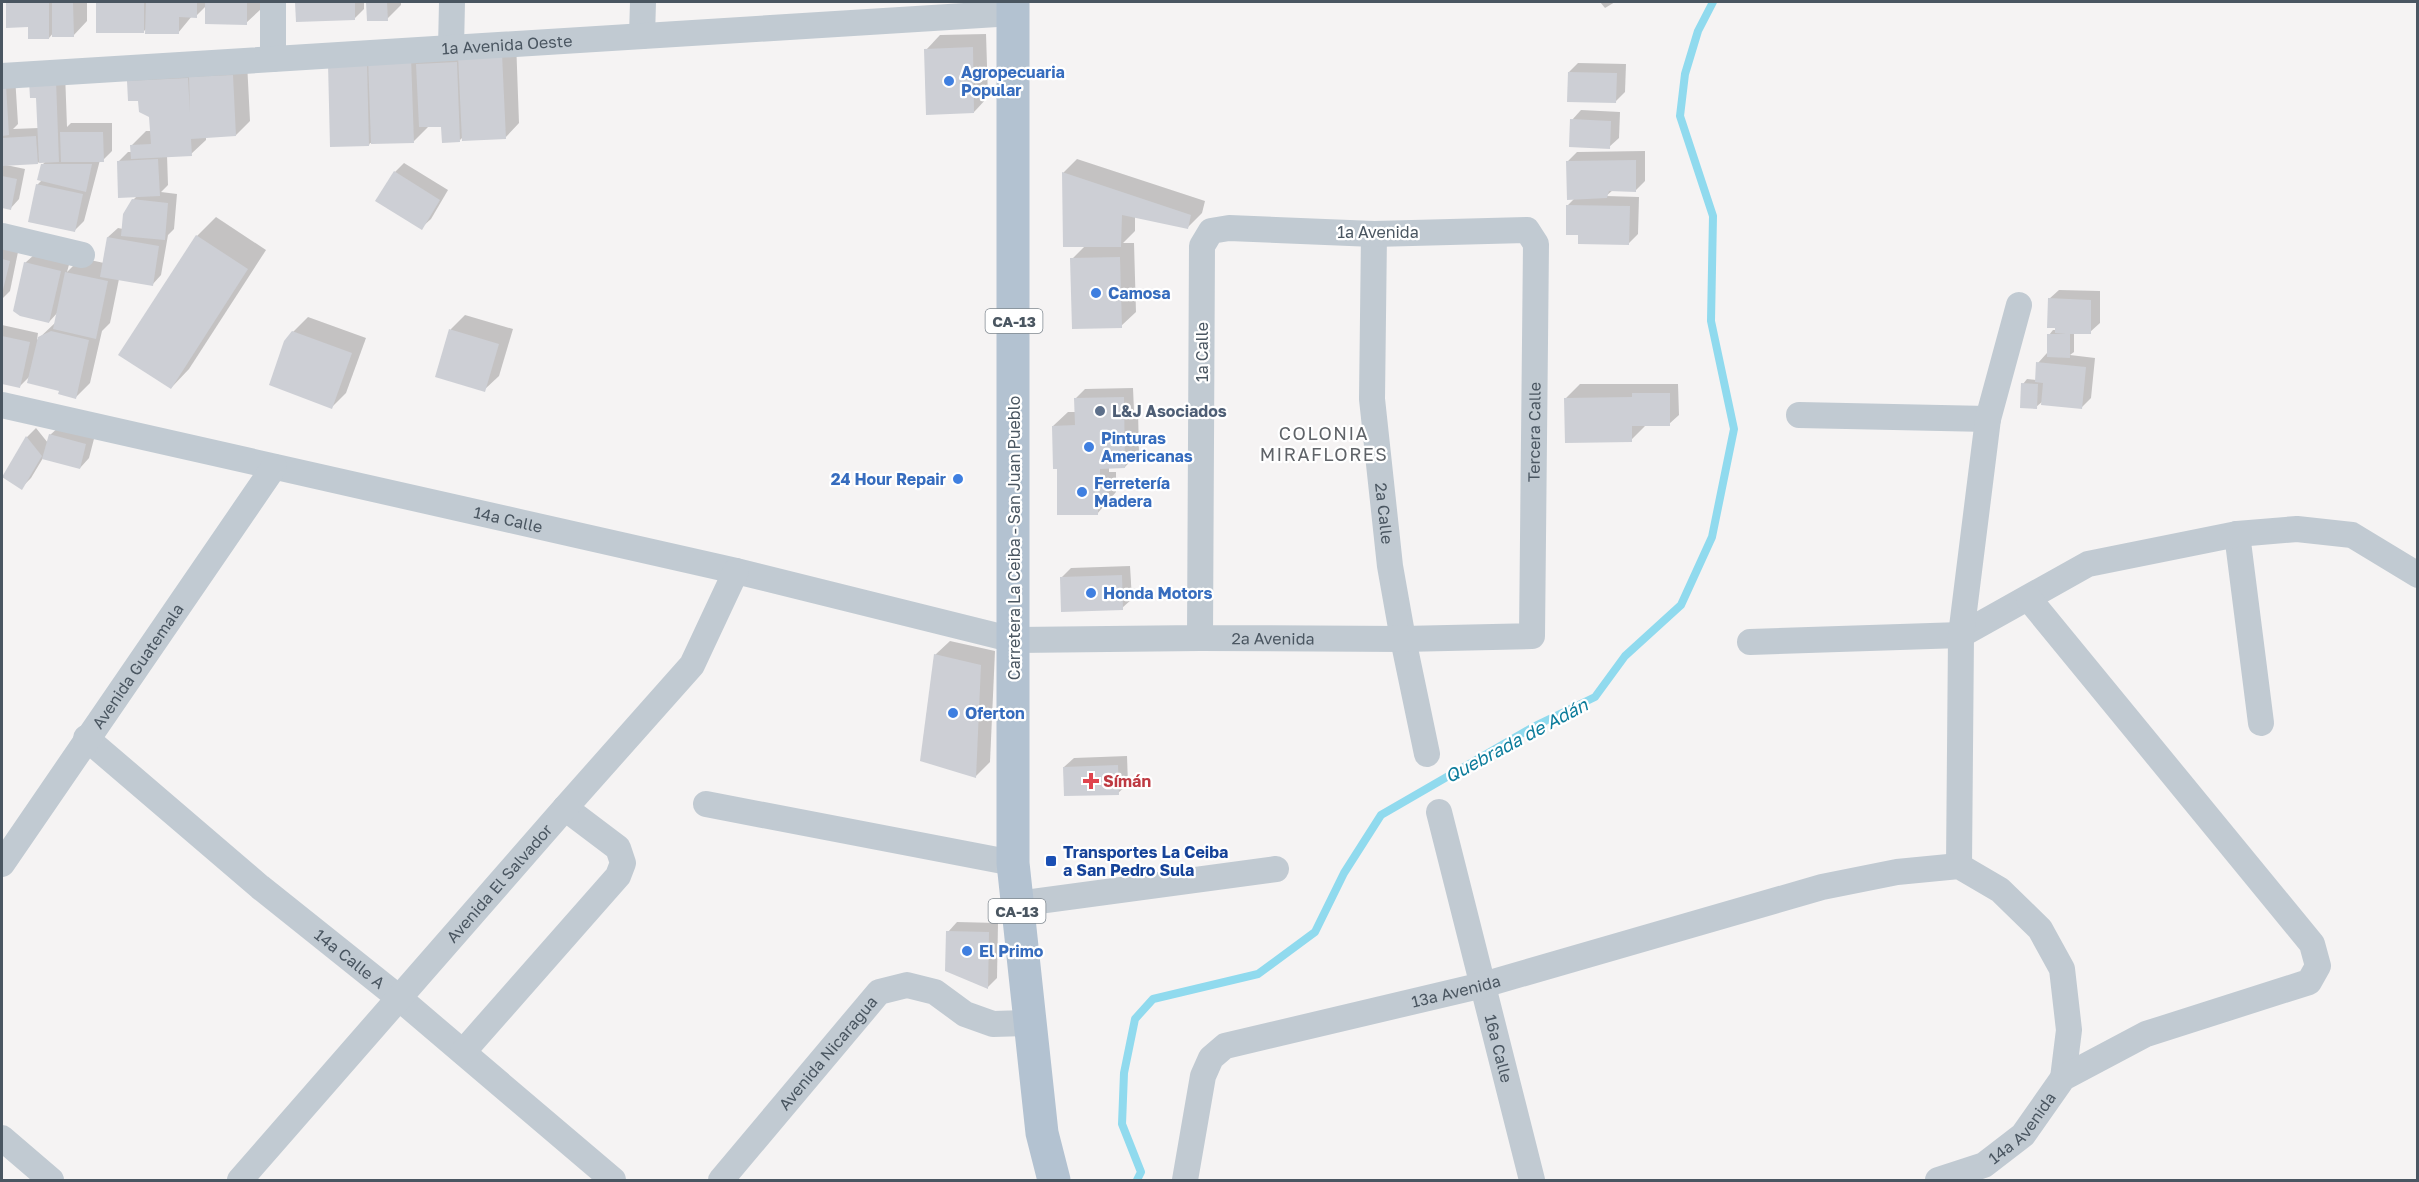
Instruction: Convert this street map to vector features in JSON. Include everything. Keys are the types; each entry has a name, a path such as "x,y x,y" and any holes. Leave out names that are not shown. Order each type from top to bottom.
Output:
{"main road":[{"name":"Carretera La Ceiba - San Juan Pueblo","path":"1013,8 1013,863 1042,1133 1054,1180"}],"street":[{"path":"273,2 273,59"},
{"path":"451,48 452,2"},
{"path":"642,36 643,2"},
{"name":"1a Avenida Oeste","path":"2,76 642,36 840,13 1013,8"},
{"name":"1a Avenida","path":"1229,228 1374,234 1527,230"},
{"name":"1a Calle","path":"1200,638 1202,246 1211,231 1229,228"},
{"name":"Tercera Calle","path":"1527,230 1536,244 1532,636"},
{"name":"2a Calle","path":"1374,234 1372,399 1390,566 1427,754"},
{"path":"2,236 82,255"},
{"path":"2019,305 1988,419 1961,635 1959,866 2000,890 2040,929 2062,969 2069,1030 2063,1078"},
{"name":"14a Calle","path":"2,405 736,571 1014,640"},
{"path":"1799,415 1988,419"},
{"name":"Avenida Guatemala","path":"2,864 86,738 274,467"},
{"path":"1750,642 1961,635 2088,564 2238,534 2297,528 2352,535 2418,575"},
{"path":"2238,534 2261,723"},
{"name":"Avenida El Salvador","path":"240,1180 564,808 692,665 736,571"},
{"path":"2029,599 2312,944 2318,966 2309,982 2146,1034 2063,1078"},
{"name":"2a Avenida","path":"1014,640 1403,639 1532,636"},
{"name":"14a Calle A","path":"86,738 260,887 399,998 613,1180"},
{"path":"706,804 1013,863"},
{"path":"463,1052 618,876 623,863 618,848 564,808"},
{"name":"16a Calle","path":"1439,812 1532,1180"},
{"name":"13a Avenida","path":"1185,1180 1203,1076 1211,1058 1225,1046 1483,986 1822,887 1897,872 1959,866"},
{"path":"1016,904 1276,868"},
{"name":"Avenida Nicaragua","path":"721,1180 879,992 907,986 935,992 965,1014 993,1024 1029,1023"},
{"name":"14a Avenida","path":"1938,1180 1984,1165 2023,1135 2063,1078"},
{"path":"2,1138 51,1180"}],"building":[{"path":"6,2 49,2 49,39 28,39 28,27 6,28"},
{"path":"52,2 73,2 74,37 52,37"},
{"path":"96,2 144,2 144,33 96,33"},
{"path":"146,2 197,2 197,18 179,17 179,34 145,34"},
{"path":"205,2 247,2 247,25 205,24"},
{"path":"295,2 355,2 355,20 296,22"},
{"path":"366,2 387,2 388,21 367,21"},
{"name":"Agropecuaria Popular","path":"973,47 974,113 926,115 924,49"},
{"path":"502,54 506,139 462,141 458,55"},
{"path":"411,57 414,143 371,144 368,58"},
{"path":"367,62 369,146 330,147 328,63"},
{"path":"457,62 460,142 442,143 441,127 419,127 416,64"},
{"path":"1568,72 1617,73 1616,103 1567,102"},
{"path":"233,75 236,136 191,139 192,156 131,159 130,145 151,144 149,117 139,112 138,101 128,101 127,81 188,78 190,113 189,77"},
{"path":"56,80 59,162 39,163 36,98 30,98 29,81"},
{"path":"2,85 6,85 9,135 2,136"},
{"path":"1570,119 1611,121 1610,149 1569,147"},
{"path":"60,132 103,132 104,162 61,162"},
{"path":"36,136 38,164 2,166 2,138"},
{"path":"158,159 160,196 118,198 117,161"},
{"path":"1636,160 1636,192 1609,191 1607,198 1567,200 1566,161"},
{"path":"41,164 92,164 86,192 37,180"},
{"path":"394,171 440,200 422,230 375,201"},
{"path":"1062,172 1191,215 1188,229 1122,215 1121,247 1063,247"},
{"path":"2,176 17,179 11,210 2,208"},
{"path":"36,184 83,194 75,232 28,222"},
{"path":"132,199 168,203 165,240 121,236 123,214"},
{"path":"1566,205 1630,206 1629,245 1578,244 1578,235 1566,235"},
{"path":"196,235 248,269 171,389 118,355"},
{"path":"107,237 159,246 153,286 100,277"},
{"name":"Camosa","path":"1120,257 1122,328 1072,329 1070,258"},
{"path":"2,259 10,261 2,294"},
{"path":"24,262 61,271 49,323 20,316 13,311"},
{"path":"65,272 108,281 96,339 53,329"},
{"path":"2048,298 2091,300 2091,334 2070,334 2070,358 2047,357 2047,334 2066,334 2055,333 2055,328 2047,328"},
{"path":"449,329 499,344 485,392 435,377"},
{"path":"51,331 89,340 76,399 58,394 59,391 27,383 38,337"},
{"path":"292,331 352,353 332,409 269,385 284,341"},
{"path":"2,336 30,342 20,388 2,384"},
{"path":"2036,362 2086,367 2082,409 2041,405 2043,383 2035,382"},
{"path":"2021,383 2038,384 2037,409 2020,408"},
{"path":"1632,393 1670,393 1670,426 1632,426 1632,442 1565,443 1564,398 1632,397"},
{"path":"1124,397 1125,468 1100,469 1100,481 1107,481 1107,503 1098,503 1098,515 1057,515 1057,469 1053,469 1052,426 1075,425 1074,398"},
{"path":"49,434 86,444 80,469 42,459"},
{"path":"26,436 42,456 22,490 2,477"},
{"name":"Honda Motors","path":"1122,575 1123,610 1061,612 1060,577"},
{"name":"Oferton","path":"934,654 981,665 976,778 920,761"},
{"name":"Símán","path":"1118,765 1119,795 1064,796 1063,767"},
{"name":"El Primo","path":"946,931 989,932 988,989 945,971"}],"waterway":[{"name":"Quebrada de Adán","path":"1137,1180 1141,1172 1122,1124 1124,1073 1135,1019 1153,999 1258,974 1315,932 1344,873 1381,815 1535,726 1595,697 1625,656 1681,605 1712,537 1734,429 1711,321 1713,216 1680,116 1685,74 1698,31 1713,2"}],"place":[{"name":"Agropecuaria Popular","path":"949,81"},
{"name":"Camosa","path":"1096,293"},
{"name":"L&J Asociados","path":"1100,411"},
{"name":"Pinturas Americanas","path":"1089,447"},
{"name":"24 Hour Repair","path":"958,479"},
{"name":"Ferretería Madera","path":"1082,492"},
{"name":"Honda Motors","path":"1091,593"},
{"name":"Oferton","path":"953,713"},
{"name":"Símán","path":"1091,781"},
{"name":"Transportes La Ceiba a San Pedro Sula","path":"1051,861"},
{"name":"El Primo","path":"967,951"}],"district":[{"name":"COLONIA MIRAFLORES","path":"1324,443"}]}
